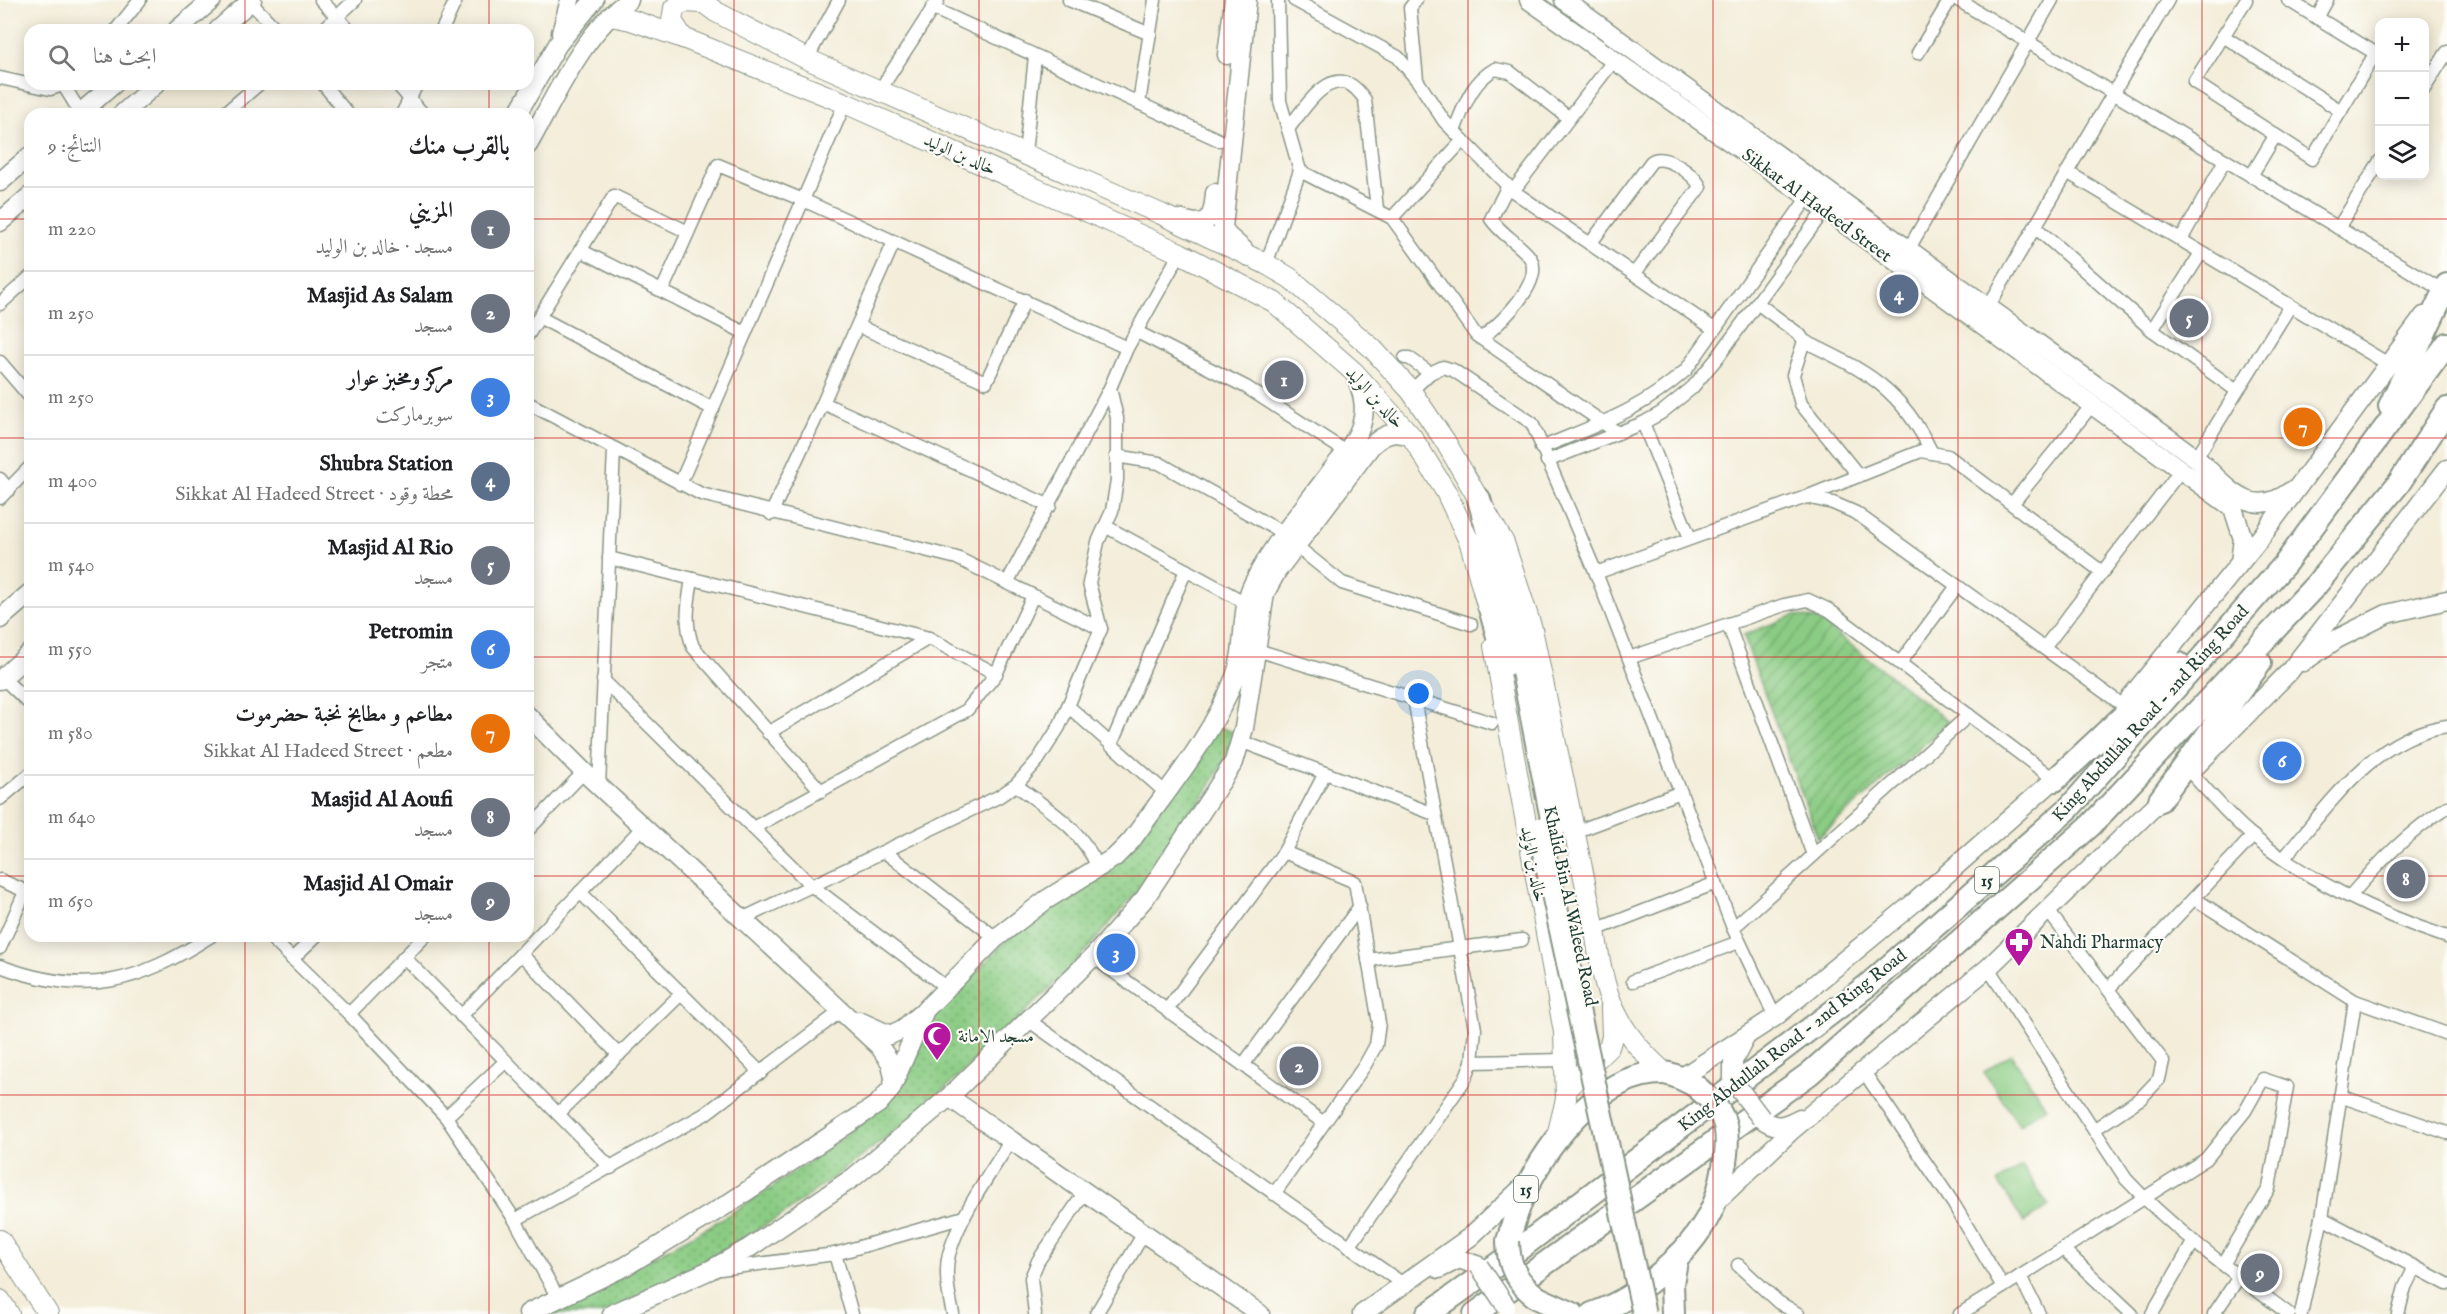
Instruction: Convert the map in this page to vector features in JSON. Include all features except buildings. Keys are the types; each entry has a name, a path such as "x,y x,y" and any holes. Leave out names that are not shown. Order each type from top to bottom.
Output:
{"highway":[{"path":"2364,459 2445,286"},
{"name":"King Abdullah Road - 2nd Ring Road","path":"1428,1314 1519,1249 1868,985 2069,807 2285,564 2447,344"},
{"name":"King Abdullah Road - 2nd Ring Road","path":"1475,1314 1818,1066 2091,825 2316,585 2399,483 2447,410"},
{"path":"2399,483 2447,430"},
{"name":"Khalid Bin Al Waleed Road","path":"1479,499 1516,636 1655,1314"},
{"path":"2055,780 2285,564"},
{"path":"2160,800 2316,585"},
{"name":"Khalid Bin Al Waleed Road","path":"1485,591 1556,830 1644,1314"},
{"name":"خالد بن الوليد","path":"1573,1314 1538,1298 1524,1287 1514,1274 1508,1258 1508,1241 1530,1181 1556,1142 1577,1117 1616,1085 1637,1077 1680,1079"},
{"path":"1592,1314 1629,1298 1677,1256 1714,1203 1729,1139 1723,1116 1710,1098 1680,1079"},
{"path":"1673,1314 1672,1283 1677,1256"}],"main road":[{"path":"184,24 212,0"},
{"path":"558,44 570,0"},
{"path":"534,85 558,44 594,0"},
{"path":"534,135 574,66 611,16 629,0"},
{"path":"1161,214 1199,224 1208,220 1214,211 1234,0"},
{"path":"1247,0 1223,227 1237,246 1266,264"},
{"name":"Sikkat Al Hadeed Street","path":"1529,0 1825,209 2181,470 2237,502 2264,505 2277,501 2302,482"},
{"name":"Sikkat Al Hadeed Street","path":"1564,0 2196,458 2237,502"},
{"path":"225,24 251,1"},
{"name":"خالد بن الوليد","path":"683,38 672,21 674,8 684,2 700,1 807,58 1161,214 1266,264 1290,278 1372,348 1411,391 1445,441 1479,499"},
{"name":"خالد بن الوليد","path":"611,16 631,20 683,38 845,103 1180,253 1274,302 1354,372 1412,437 1446,492 1470,543 1485,591 1558,1000 1566,1089 1564,1113 1556,1142"},
{"path":"85,108 107,90"},
{"path":"129,108 149,90"},
{"path":"521,108 531,90"},
{"path":"0,182 24,161"},
{"path":"0,222 24,201"},
{"path":"1611,1007 1641,1053 1680,1079 1774,1017 1916,901 2055,780 2124,706 2187,631 2302,482 2390,365 2445,286"},
{"path":"1353,456 1364,411 1362,392 1354,372"},
{"path":"612,1314 643,1307 749,1248 854,1177 950,1097 1093,957 1152,888 1234,762 1257,650 1265,593 1290,540 1353,456 1382,435 1392,432 1412,437"},
{"path":"1714,1203 1792,1130 1988,968 2190,772 2289,672 2447,469"},
{"path":"2237,502 2243,539 2240,562"},
{"path":"841,1011 890,1035 903,1029 925,1010 996,938 1046,900 1115,857 1131,841 1216,717 1236,675 1244,642 1246,603 1265,561 1290,540"},
{"path":"0,619 24,598"},
{"path":"2289,672 2337,639 2387,614 2447,600"},
{"path":"2,679 24,659"},
{"path":"534,722 584,772 879,1046 891,1063 894,1078"},
{"path":"1556,830 1595,930 1602,978 1611,1007 1612,1037 1608,1047 1566,1089"},
{"path":"528,1313 626,1266 825,1142 878,1104 891,1089 925,1010"},
{"path":"1748,1034 1736,1054 1732,1073 1733,1081 1761,1118 1771,1125 1783,1126 1819,1110"},
{"path":"950,1097 1252,1312"},
{"path":"1362,1314 1470,1237 1530,1181"},
{"path":"0,1240 48,1314"},
{"path":"1422,1271 1440,1269 1459,1259 1479,1266 1507,1310"},
{"path":"0,1300 9,1314"}],"street":[{"path":"121,24 140,0"},
{"path":"321,0 344,24"},
{"path":"330,24 355,0"},
{"path":"445,24 456,0"},
{"path":"807,58 839,0"},
{"path":"1069,0 1150,34"},
{"path":"1139,103 1155,0"},
{"path":"1266,264 1300,171 1280,101 1278,0"},
{"path":"1294,0 1398,57 1459,135 1511,188 1714,329"},
{"path":"1416,0 1410,8 1417,80"},
{"path":"1917,53 1950,0"},
{"path":"1958,0 2338,228 2445,286"},
{"path":"1908,250 2052,0"},
{"path":"1988,308 2168,0"},
{"path":"2246,0 2194,82 2312,159 2375,58"},
{"path":"2288,0 2375,54"},
{"path":"2317,18 2327,0"},
{"path":"251,1 271,24"},
{"path":"880,90 935,4 1035,56 1219,140"},
{"path":"2223,36 2341,111"},
{"path":"2429,80 2447,52"},
{"path":"1025,154 1035,56"},
{"path":"1482,339 1508,315 1523,295 1533,275 1530,256 1491,219 1511,188 1614,60"},
{"path":"1392,218 1459,135 1469,93 1487,73 1495,69 1510,72 1569,118"},
{"path":"0,78 24,83"},
{"path":"1288,129 1316,94 1328,84 1343,82 1357,88 1365,100 1377,209"},
{"path":"68,90 76,108"},
{"path":"231,108 252,90"},
{"path":"328,90 343,108"},
{"path":"402,90 418,108"},
{"path":"405,108 414,90"},
{"path":"680,484 845,103"},
{"path":"2251,176 2275,136"},
{"path":"1590,244 1651,162 1657,158 1665,158 1694,178 1700,187 1634,274"},
{"path":"2181,240 2225,160"},
{"path":"662,291 718,165 803,200 1128,348"},
{"path":"2338,228 2375,168"},
{"path":"1300,171 1392,218 1476,335 1618,433"},
{"path":"2067,172 2390,365"},
{"path":"534,325 614,196 688,232"},
{"path":"1541,448 1631,411 1660,393 1686,370 1808,197"},
{"path":"1547,461 1643,423 1661,413 1692,388 1825,209"},
{"path":"2035,227 2151,330 2237,391"},
{"path":"771,514 858,326 894,242"},
{"path":"580,250 745,333"},
{"path":"1007,583 1050,506 1128,348 1180,253"},
{"path":"2151,330 2201,253"},
{"path":"0,304 24,283"},
{"path":"858,326 986,382 1024,300"},
{"path":"1757,303 1800,335 1804,341 1855,366 1892,392 1917,422 1932,453"},
{"path":"2196,458 2290,306"},
{"path":"539,317 712,409"},
{"path":"1137,332 1246,387 1353,456"},
{"path":"1804,341 1793,375 1795,390 1801,404 1859,476"},
{"path":"1405,358 1409,358 1430,373"},
{"path":"0,362 24,390"},
{"path":"1411,391 1430,373 1443,366 1453,370 1532,423 1596,573 1733,928 1774,1017"},
{"path":"742,920 969,812 1016,785 1038,760 1059,727 1101,629 1089,583 1098,543 1112,512 1117,480 1117,418 1110,388"},
{"path":"823,403 1050,506"},
{"path":"2012,504 2092,405"},
{"path":"534,406 701,494 771,514 957,558 1101,629"},
{"path":"1643,423 1690,538"},
{"path":"599,786 614,450"},
{"path":"1596,573 1806,497 1921,451 1948,456 2103,572"},
{"path":"1116,456 1159,463 1290,540 1342,583 1471,624"},
{"path":"2044,648 2181,470"},
{"path":"4,494 24,473"},
{"path":"0,479 4,494"},
{"path":"1806,497 1833,503 1856,513 2124,706"},
{"path":"1105,526 1246,603"},
{"path":"609,558 929,638 996,674"},
{"path":"1112,745 1186,570"},
{"path":"692,579 686,611 688,634 693,647 821,790"},
{"path":"1900,663 1957,586"},
{"path":"753,828 967,710 996,674 1034,596"},
{"path":"1629,658 1784,605 1808,600 1829,610 2055,780"},
{"path":"1728,624 1813,855"},
{"path":"768,733 929,638"},
{"path":"1257,650 1492,723"},
{"path":"2,679 24,699"},
{"path":"603,681 812,886 947,988"},
{"path":"1349,1246 1465,1079 1472,1062 1475,1029 1458,948 1414,699"},
{"path":"1068,706 1166,793"},
{"path":"1733,928 1969,715"},
{"path":"2284,858 2348,782 2375,760 2394,745 2427,729 2447,726"},
{"path":"1240,741 1434,814"},
{"path":"534,824 584,772"},
{"path":"2190,772 2253,836 2284,858 2403,922 2447,937"},
{"path":"1167,1010 1284,852 1325,773"},
{"path":"0,799 24,779"},
{"path":"1016,785 1064,821 1086,843 1098,867"},
{"path":"1556,830 1681,792"},
{"path":"2351,896 2379,862 2416,827 2447,807"},
{"path":"534,940 643,827"},
{"path":"2109,988 2253,836"},
{"path":"885,852 996,938"},
{"path":"1274,1194 1376,1045 1379,1023 1356,882 1284,852"},
{"path":"0,880 24,891"},
{"path":"1595,930 1716,884"},
{"path":"580,892 761,1073"},
{"path":"2195,899 2355,1001 2447,1034"},
{"path":"0,948 24,901"},
{"path":"1243,1065 1359,906"},
{"path":"2048,911 2163,1061 2159,1079 2141,1098 2095,1129"},
{"path":"1368,960 1522,940"},
{"path":"0,966 21,974 69,983 122,981 174,959 202,942"},
{"path":"275,942 349,1014 446,1116 515,1220 558,1298"},
{"path":"292,959 310,942"},
{"path":"349,1014 419,942"},
{"path":"461,1016 532,942"},
{"path":"1633,981 1739,942"},
{"path":"521,954 619,1055"},
{"path":"404,957 611,1168"},
{"path":"1093,957 1324,1124"},
{"path":"1988,968 2126,1179 2142,1197 2194,1241 2289,1314"},
{"path":"558,1114 682,993"},
{"path":"2301,1314 2322,1218 2355,1001"},
{"path":"515,1220 705,1114 841,1011"},
{"path":"1028,1020 1403,1284"},
{"path":"1472,1062 1564,1059"},
{"path":"446,1116 506,1061"},
{"path":"1864,1072 1953,1203 2003,1287"},
{"path":"1960,1314 2142,1197 2206,1159 2246,1111 2263,1079 2287,1087 2270,1188 2224,1263"},
{"path":"2340,1096 2447,1133"},
{"path":"953,1314 948,1288 948,1256 964,1217 1011,1140"},
{"path":"1035,1314 1031,1278 1038,1261 1085,1192"},
{"path":"710,1270 835,1254 964,1217"},
{"path":"2322,1218 2447,1284"},
{"path":"1096,1314 1144,1233"},
{"path":"2152,1314 2194,1241"},
{"path":"2063,1249 2132,1314"},
{"path":"835,1254 852,1314"},
{"path":"1738,1265 1778,1302 1798,1314"},
{"path":"2398,1314 2405,1287 2415,1267"},
{"path":"2020,1276 2039,1314"},
{"path":"2214,1314 2239,1277"}],"green space":[{"path":"1795,615 1819,620 1949,722 1818,838 1743,635"},
{"path":"1214,725 1235,733 1223,764 1193,813 1135,894 1070,969 922,1111 787,1212 724,1250 603,1314 547,1314 710,1226 771,1188 841,1139 896,1091 925,1023 1012,935 1109,863"},
{"path":"2011,1054 2046,1107 2019,1125 1984,1072"},
{"path":"2022,1166 2049,1206 2024,1222 1998,1182"}],"place":[{"name":"Shubra Station","path":"1899,294"},
{"name":"Masjid Al Rio","path":"2189,318"},
{"name":"المزيني","path":"1284,380"},
{"name":"مطاعم و مطابخ نخبة حضرموت","path":"2303,427"},
{"name":"Petromin","path":"2282,761"},
{"name":"Masjid Al Aoufi","path":"2406,879"},
{"name":"مركز ومخبز عوار","path":"1116,953"},
{"name":"Nahdi Pharmacy","path":"2019,968"},
{"name":"مسجد الامانة","path":"937,1062"},
{"name":"Masjid As Salam","path":"1299,1066"},
{"name":"Masjid Al Omair","path":"2260,1273"}]}
